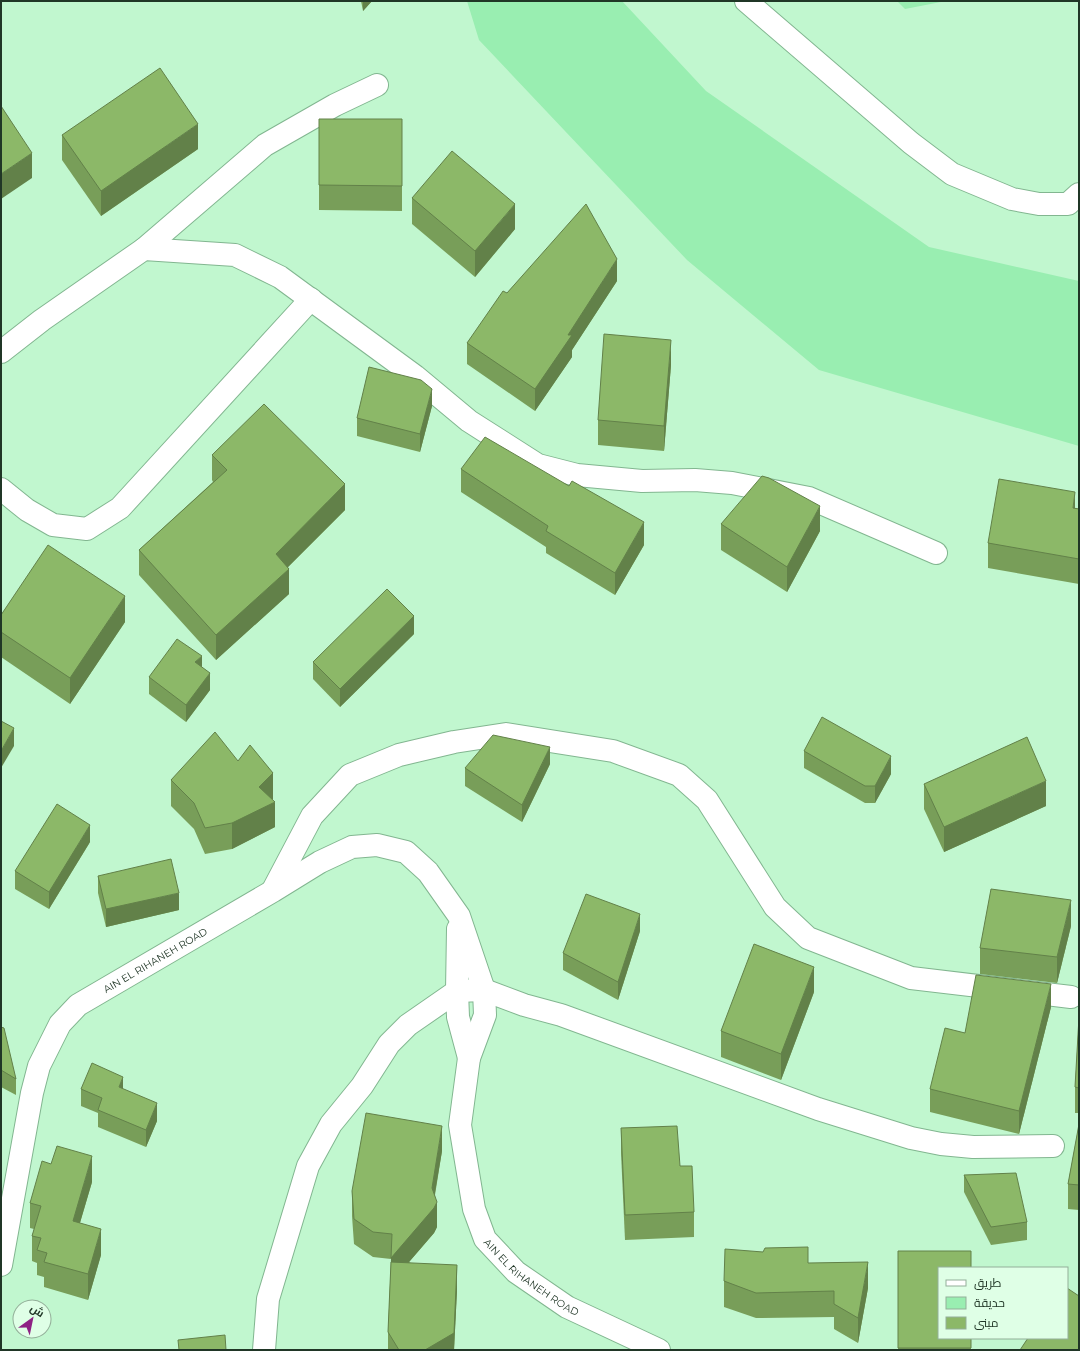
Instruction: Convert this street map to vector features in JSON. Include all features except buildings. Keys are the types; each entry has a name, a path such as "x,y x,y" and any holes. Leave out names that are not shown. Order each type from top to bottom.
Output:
{"street":[{"path":"746,1 911,143 952,174 1012,199 1038,204 1068,204 1079,194"},
{"path":"1,352 42,320 144,249 265,145 335,105 377,86"},
{"path":"144,249 235,255 280,277 416,376 469,421 538,465 577,475 642,481 695,480 732,483 809,498 936,553"},
{"path":"1,489 27,510 53,525 87,529 120,508 311,299"},
{"path":"273,891 312,816 350,775 399,755 454,742 506,734 613,751 679,775 707,800 775,907 808,938 911,978 1071,998"},
{"name":"AIN EL RIHANEH ROAD","path":"1,1265 32,1093 39,1066 60,1024 78,1005 320,862 352,848 377,845 406,852 428,872 459,916 484,990 485,1015 469,1058 460,1125 474,1209 486,1239 516,1272 567,1307 659,1350"},
{"name":"AIN EL RIHANEH ROAD","path":"459,916 457,991 458,1017 469,1058"},
{"path":"264,1350 268,1299 308,1166 331,1124 362,1086 389,1044 408,1025 457,991 484,990 524,1005 562,1015 818,1109 911,1138 941,1144 973,1147 1053,1146"},
{"path":"408,1025 458,1017 485,1015 524,1005"}],"green space":[{"path":"467,1 622,1 706,91 929,247 1079,281 1079,446 819,370 687,260 479,40"},
{"path":"897,1 946,1 905,9"}]}
